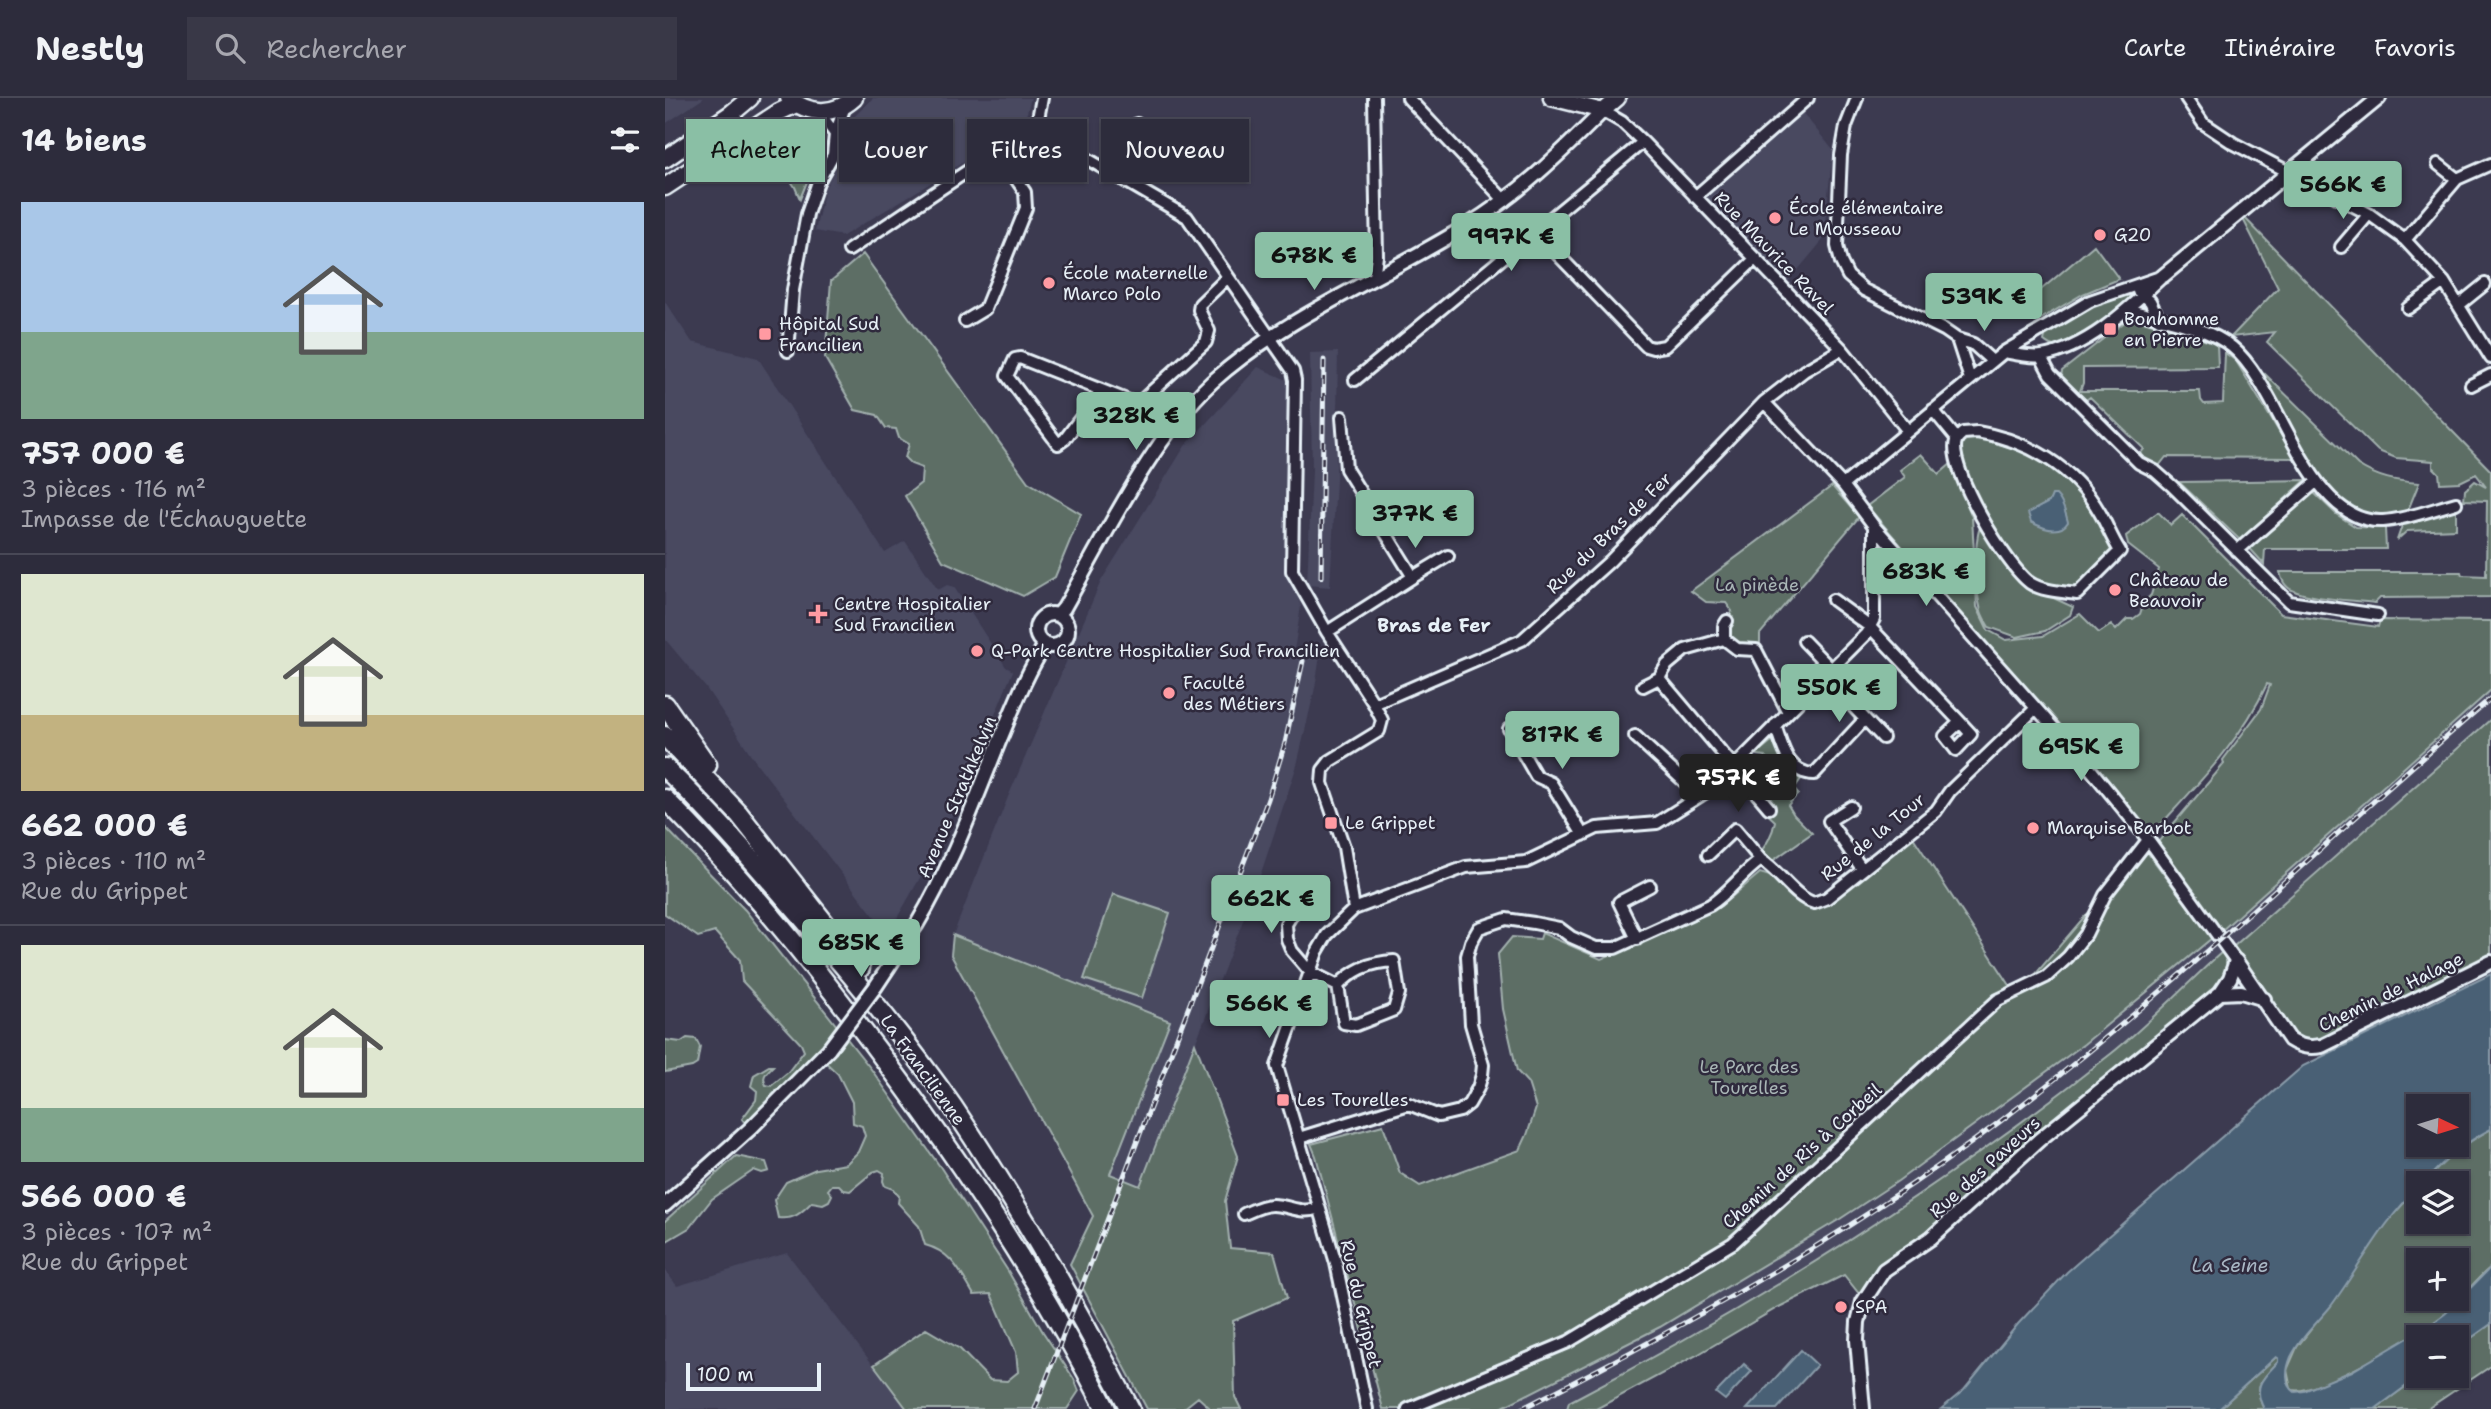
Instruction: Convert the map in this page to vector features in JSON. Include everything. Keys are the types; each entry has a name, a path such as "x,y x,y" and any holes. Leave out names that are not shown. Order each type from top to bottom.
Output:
{"highway":[{"path":"665,705 711,772 736,800 739,814"},
{"path":"665,736 739,814 883,999 887,1020"},
{"name":"La Francilienne","path":"665,768 709,809 822,940 952,1106 1034,1236 1130,1409"},
{"name":"La Francilienne","path":"665,799 792,938 937,1130 1012,1243 1077,1352 1106,1409"},
{"path":"1049,1308 1093,1409"}],"main road":[{"path":"665,159 750,98"},
{"path":"1551,98 1603,111"},
{"path":"1603,111 1611,98"},
{"path":"1603,111 1618,98"},
{"path":"665,187 792,101 819,112 833,110 850,102"}],"street":[{"path":"1038,119 1042,98"},
{"path":"1374,98 1377,257 1374,277"},
{"path":"1408,98 1505,201"},
{"path":"1695,197 1808,98"},
{"path":"1857,98 1846,125 1841,155 1837,246 1848,276 1864,290 1944,330 1957,340 1973,344 1992,361"},
{"path":"2186,98 2203,123 2233,143 2369,214 2405,240 2444,282 2491,358"},
{"path":"2004,352 2041,357 2083,342 2127,309 2163,276 2379,98"},
{"path":"788,351 799,250 818,182 833,155 835,134 850,102"},
{"path":"1058,615 1139,478 1184,412 1213,382 1270,337 1466,227 1505,201 1552,161 1603,111"},
{"name":"Rue Maurice Ravel","path":"1603,111 1622,122 1643,142 1843,349 1908,431"},
{"path":"819,112 835,134"},
{"path":"1355,380 1643,142"},
{"path":"2438,164 2457,179"},
{"path":"2405,240 2457,179 2491,164"},
{"path":"849,250 967,172"},
{"path":"965,321 985,309 1025,208 1025,192 1018,182"},
{"path":"1127,182 1187,217 1293,371 1296,380 1292,571 1382,720 1379,731 1330,761 1323,770 1322,783 1344,847 1354,909 1466,867 1526,862 1597,828 1657,823 1714,787 1866,634 1874,619 1874,526"},
{"path":"2341,247 2369,214"},
{"path":"1536,232 1646,346 1653,348 1665,346 1756,258"},
{"path":"1843,485 2004,352 2090,301 2163,276"},
{"path":"1099,389 1098,395 1065,439 1058,444 1007,376 1015,359 1020,358 1099,389 1134,403 1140,402 1206,342 1209,331 1199,310 1200,304 1228,277"},
{"path":"2408,308 2444,282"},
{"path":"2459,305 2485,284"},
{"path":"2130,287 2150,301 2159,318"},
{"path":"2127,309 2218,337 2233,348 2245,361 2268,397 2317,481 2331,500 2346,512 2363,519 2384,521 2456,503"},
{"path":"1957,340 1970,379"},
{"name":"Rue du Bras de Fer","path":"1374,704 1522,640 1610,561 1764,402 1804,371 1843,349"},
{"path":"2041,357 2050,374 2139,463 2155,471 2288,602 2378,615"},
{"path":"2471,385 2491,375"},
{"path":"1764,402 1843,485 1874,526 2092,771 2148,840 2264,999"},
{"path":"1933,410 1957,439 1956,456 1980,515 2017,571 2032,584 2077,594 2120,551 2087,493 2061,466 2028,447 1997,435 1963,433 1957,439"},
{"path":"1342,417 1346,469 1413,577"},
{"path":"2237,551 2317,481"},
{"path":"1327,632 1448,556"},
{"path":"1833,600 1870,627 1960,722"},
{"path":"1048,614 1058,615 1067,624 1067,635 1056,645 1045,645 1038,638 1037,623 1048,614"},
{"path":"1724,639 1724,626 1727,621"},
{"path":"1643,686 1659,678 1667,665 1685,650 1724,639"},
{"path":"1724,639 1737,649 1756,650 1788,712"},
{"path":"1804,641 1883,738"},
{"name":"Avenue Strathkelvin","path":"665,1205 771,1110 829,1049 876,986 941,882 1010,717 1045,645"},
{"path":"1659,678 1769,808"},
{"name":"Rue de la Tour","path":"1761,860 1772,867 1806,901 1814,904 1826,898 1936,811 1950,791 2035,709"},
{"path":"1775,725 1786,757 1793,767 1814,774 1865,719"},
{"path":"1509,729 1536,776 1551,783 1583,835"},
{"path":"1635,736 1700,796"},
{"path":"1851,807 1829,821 1862,869"},
{"path":"1299,1138 1409,1104 1439,1116 1460,1111 1469,1104 1478,1088 1483,1065 1471,1024 1468,966 1471,942 1479,929 1506,919 1559,928 1571,937 1597,948 1615,947 1722,897 1740,877 1761,860 1735,829 1708,855"},
{"name":"Chemin de Ris à Corbeil","path":"1408,1409 1568,1342 1733,1244 1998,1000 2046,977 2068,957 2086,934 2105,895 2148,840"},
{"path":"1637,939 1619,902 1650,887"},
{"path":"1304,895 1286,924 1287,939 1310,972 1338,986"},
{"name":"Rue du Grippet","path":"1354,909 1327,936 1317,952 1277,1066 1336,1263 1367,1409"},
{"path":"1394,961 1399,993 1394,1010 1356,1025 1344,1023 1338,986 1347,975 1376,962 1394,961"},
{"path":"2220,993 2230,978 2236,961"},
{"name":"Chemin de Halage","path":"2264,999 2290,1040 2304,1047 2322,1046 2491,962"},
{"path":"2220,993 2241,992 2264,999"},
{"name":"Rue des Paveurs","path":"1863,1409 1857,1340 1859,1322 1863,1302 1885,1270 1931,1238 2039,1140 2220,993"},
{"path":"1244,1214 1273,1205 1292,1210 1310,1211 1319,1208"}],"shaded area":[{"path":"665,98 704,98 665,124"},
{"path":"873,98 1031,98 1025,119 967,119 967,159 953,169 953,119 852,119"},
{"name":"École élémentaire Le Mousseau","path":"1802,112 1833,150 1823,240 1787,283 1703,195"},
{"path":"839,163 839,182 932,182 843,236 815,231 825,188"},
{"name":"Centre Hospitalier Sud Francilien","path":"665,302 692,342 758,358 885,553 905,541 938,590 947,585 954,587 1006,667 1013,671 962,795 932,857 888,934 758,765 706,688 665,639"},
{"path":"1338,352 1336,481 1330,587 1307,585 1312,470 1310,353"},
{"name":"Faculté des Métiers","path":"1258,367 1289,381 1284,565 1301,606 1294,651 1320,656 1297,765 1258,882 1140,1186 1110,1174 1169,1021 953,935 1008,797 1101,581 1185,446"},
{"path":"2491,690 2491,719 2233,947 2221,931"},
{"path":"2212,938 2222,952 2115,1051 1985,1150 1916,1197 1746,1305 1569,1402 1567,1409 1499,1409 1660,1327 1898,1181 2084,1044"},
{"path":"787,1253 907,1409 665,1409 665,1270 677,1286"}],"green space":[{"path":"792,182 807,182 800,199"},
{"path":"2240,213 2491,471 2491,597 2380,598 2375,603 2309,595 2287,587 2280,572 2461,572 2462,575 2486,576 2487,501 2464,500 2465,490 2475,481 2486,487 2476,474 2460,482 2440,483 2433,461 2396,458 2378,451 2267,342 2275,332 2231,337 2278,288"},
{"path":"2094,245 2119,279 2083,294 2039,320 2029,300"},
{"path":"863,254 1028,482 1081,514 1055,577 1023,596 943,561 905,496 921,483 922,468 911,464 905,458 909,444 899,438 896,429 886,428 877,415 855,410 825,358 831,281"},
{"path":"2129,293 2129,302 2082,337 2061,346 2049,345 2044,341 2046,332 2074,312"},
{"path":"2131,317 2217,344 2218,367 2083,368 2080,391 2200,391 2204,404 2223,403 2225,353 2236,361 2295,458 2166,457 2155,471 2139,455 2144,449 2090,397 2086,400 2061,377 2062,371"},
{"path":"2265,374 2358,465 2387,478 2419,483 2406,515 2456,503 2456,529 2407,531 2397,540 2405,517 2363,519 2324,491 2326,481 2318,475 2261,378"},
{"path":"1963,433 2028,447 2087,493 2111,537 2112,552 2073,590 2051,590 2017,571 1965,481 1957,439"},
{"path":"1921,454 1939,474 1951,464 1972,517 1977,607 1988,630 2006,640 2043,636 2080,614 2099,633 2111,625 2116,630 2127,619 2133,619 2140,614 2144,602 2151,595 2159,569 2128,545 2126,536 2158,512 2171,525 2182,515 2281,614 2378,627 2380,620 2491,621 2491,690 2221,931 2158,842 2224,764 2223,760 2261,709 2270,685 2267,684 2244,725 2215,764 2151,835 1867,506 1905,477 1900,470"},
{"path":"2306,480 2240,540 2179,482 2180,482"},
{"name":"La pinède","path":"1832,486 1859,517 1760,634 1760,647 1742,646 1728,641 1727,621 1732,611 1726,603 1706,602 1691,591"},
{"path":"2309,488 2336,514 2356,527 2385,528 2386,549 2265,549 2264,564 2246,544"},
{"path":"1981,525 2008,568 2025,585 2073,607 2070,615 2045,631 2017,637 1989,627 1981,611 1977,580 1976,554"},
{"path":"2491,719 2491,955 2326,1039 2303,1040 2295,1035 2233,947"},
{"path":"1773,740 1780,740 1805,773 1794,789 1798,794 1788,805 1812,833 1768,864 1757,855 1766,844 1774,826 1775,821 1764,811 1769,808 1770,800 1764,793 1773,783 1774,776 1765,756 1757,753"},
{"path":"665,827 745,910 871,1069 941,1168 1074,1379 1079,1391 1067,1409 907,1409 874,1365 926,1329 960,1349 990,1380 1007,1381 1018,1372 1016,1352 991,1294 974,1295 949,1258 925,1245 919,1226 898,1203 899,1196 893,1189 885,1186 884,1173 879,1170 873,1172 850,1191 839,1185 832,1185 828,1190 832,1195 829,1201 823,1204 812,1202 797,1215 778,1218 774,1200 786,1182 816,1169 846,1164 858,1152 865,1136 862,1126 853,1123 852,1102 838,1074 815,1052 790,1083 745,1123 742,1119 756,1100 757,1091 751,1086 754,1075 773,1066 764,1079 766,1085 771,1086 788,1072 804,1051 801,1044 742,981 740,960 715,932 698,937 665,914"},
{"name":"Le Parc des Tourelles","path":"1911,834 2017,996 2085,916 2110,895 2144,848 2212,938 2084,1044 1898,1181 1660,1327 1499,1409 1383,1409 1311,1144 1383,1125 1400,1173 1420,1186 1520,1150 1536,1108 1528,1083 1517,1071 1503,1009 1498,954 1512,937 1540,939 1542,933 1601,959 1721,906 1760,873 1780,879 1807,907"},
{"path":"1113,894 1170,913 1142,998 1084,979"},
{"path":"953,935 1170,1021 1110,1174 1140,1186 1195,1043 1238,1156 1225,1201 1230,1248 1274,1252 1287,1298 1233,1321 1235,1397 1241,1409 1211,1409 1198,1397 1183,1409 1147,1409 1070,1264 1093,1216 951,955"},
{"path":"2222,952 2226,968 2219,983 1939,1223 1884,1261 1872,1273 1860,1295 1844,1275 1777,1308 1596,1409 1567,1409 1569,1402 1641,1364 1781,1283 1917,1196 1983,1150 2126,1041"},
{"path":"687,1038 696,1039 700,1047 697,1064 665,1072 665,1040 681,1042"},
{"path":"2491,1129 2491,1267 2469,1289 2469,1248 2406,1248 2406,1311 2448,1311 2430,1325 2406,1325 2406,1340 2343,1375 2302,1390 2291,1389 2287,1370 2297,1347 2332,1303 2389,1219 2406,1201 2406,1234 2469,1234 2469,1171 2435,1171 2450,1157 2469,1157 2469,1142"},
{"path":"736,1156 766,1162 769,1171 762,1173 754,1170 712,1199 689,1228 665,1242 665,1221"},
{"path":"2491,1324 2491,1366 2469,1381 2469,1340"},
{"path":"2276,1357 2279,1358 2278,1362 2259,1388 2264,1409 2219,1409"},
{"path":"2406,1386 2458,1388 2427,1409 2375,1409"}],"water":[{"path":"2052,495 2056,495 2060,500 2068,522 2056,529 2031,522 2028,513 2049,502"},
{"name":"La Seine","path":"2491,974 2491,1129 2469,1142 2469,1094 2406,1094 2406,1157 2450,1157 2435,1171 2406,1171 2406,1200 2382,1230 2331,1306 2299,1343 2289,1362 2287,1371 2291,1389 2295,1392 2304,1391 2352,1371 2406,1339 2406,1386 2375,1409 2264,1409 2259,1388 2278,1362 2276,1357 2219,1409 1941,1409 1964,1390 2018,1324 2067,1272 2303,1066"},
{"name":"La Seine","path":"2491,1267 2491,1324 2469,1340 2469,1325 2430,1325 2448,1311 2469,1311 2469,1289"},
{"path":"1801,1350 1817,1365 1777,1409 1747,1409"},
{"path":"1744,1364 1752,1371 1725,1400 1716,1393"}],"railway":[{"path":"1321,577 1324,360"},
{"path":"1035,1409 1268,799 1285,743 1303,661"},
{"path":"1521,1409 1653,1340 1782,1267 1969,1145 2147,1003 2491,698"}],"place":[{"name":"École élémentaire Le Mousseau","path":"1775,218"},
{"name":"G20","path":"2100,235"},
{"name":"École maternelle Marco Polo","path":"1049,283"},
{"name":"Bonhomme en Pierre","path":"2110,329"},
{"name":"Hôpital Sud Francilien","path":"765,334"},
{"name":"Château de Beauvoir","path":"2115,590"},
{"name":"Centre Hospitalier Sud Francilien","path":"818,614"},
{"name":"Q-Park Centre Hospitalier Sud Francilien","path":"977,651"},
{"name":"Faculté des Métiers","path":"1169,693"},
{"name":"Le Grippet","path":"1331,823"},
{"name":"Marquise Barbot","path":"2033,828"},
{"name":"Les Tourelles","path":"1283,1100"},
{"name":"SPA","path":"1841,1307"}],"district":[{"name":"Bras de Fer","path":"1434,625"}]}
